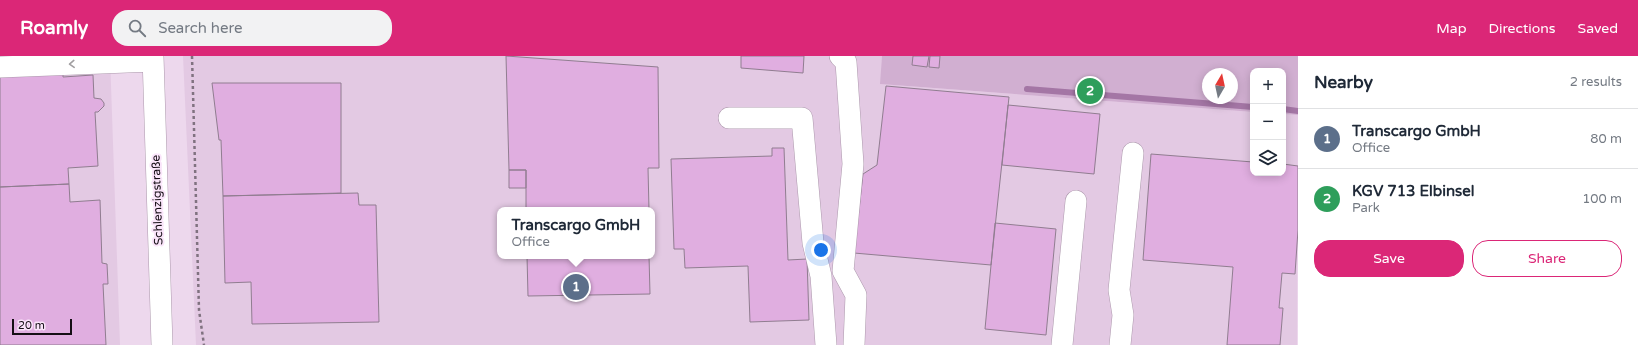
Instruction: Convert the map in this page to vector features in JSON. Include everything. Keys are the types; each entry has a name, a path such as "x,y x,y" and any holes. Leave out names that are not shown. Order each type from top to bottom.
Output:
{"street":[{"path":"840,56 846,62 853,164 843,271 856,295 854,345"},
{"path":"0,67 153,58"},
{"name":"Schlenzigstraße","path":"153,58 162,345"},
{"path":"729,118 802,118 813,243 821,276 826,345"},
{"path":"1120,345 1123,315 1119,290 1133,153"},
{"path":"1062,345 1076,202"}],"path":[{"path":"192,56 199,310 204,345"}],"shaded area":[{"path":"0,56 110,56 120,345 0,345"},
{"path":"183,56 882,56 881,84 1250,112 1250,176 1286,176 1286,114 1298,115 1297,345 196,345"},
{"path":"882,56 1298,56 1298,115 1286,114 1286,68 1250,68 1250,112 880,84"}],"building":[{"path":"506,56 658,67 659,168 648,168 649,207 526,207 526,170 509,170"},
{"path":"741,56 804,56 803,73 741,68"},
{"path":"913,56 929,56 927,67 912,65"},
{"path":"930,56 940,56 939,68 929,67"},
{"path":"63,72 63,77 93,75 94,98 101,99 104,103 104,106 98,112 95,112 98,166 68,168 69,184 0,187 0,75"},
{"path":"212,83 341,83 341,193 223,196 221,140 219,140"},
{"path":"886,86 1009,97 991,265 854,253 863,174 877,165"},
{"path":"1008,105 1100,114 1094,174 1002,165"},
{"path":"772,148 784,148 788,260 807,259 809,320 750,322 748,266 685,268 684,249 674,249 671,159 772,156"},
{"path":"1151,154 1250,162 1250,176 1286,176 1286,164 1298,166 1298,230 1295,274 1282,273 1279,308 1283,308 1280,345 1227,345 1233,267 1143,260"},
{"path":"509,170 526,170 526,188 509,188"},
{"path":"69,184 70,202 100,200 102,263 107,264 108,284 103,284 106,345 0,345 0,187"},
{"path":"358,193 359,205 376,205 379,322 252,324 251,282 225,283 223,196"},
{"path":"995,223 1056,229 1046,335 985,329"},
{"path":"527,259 649,259 650,294 528,296"}],"waterway":[{"path":"1027,89 1250,107"},
{"path":"1286,109 1298,111"}],"place":[{"name":"KGV 713 Elbinsel","path":"1090,91"},
{"name":"Transcargo GmbH","path":"576,287"}]}
